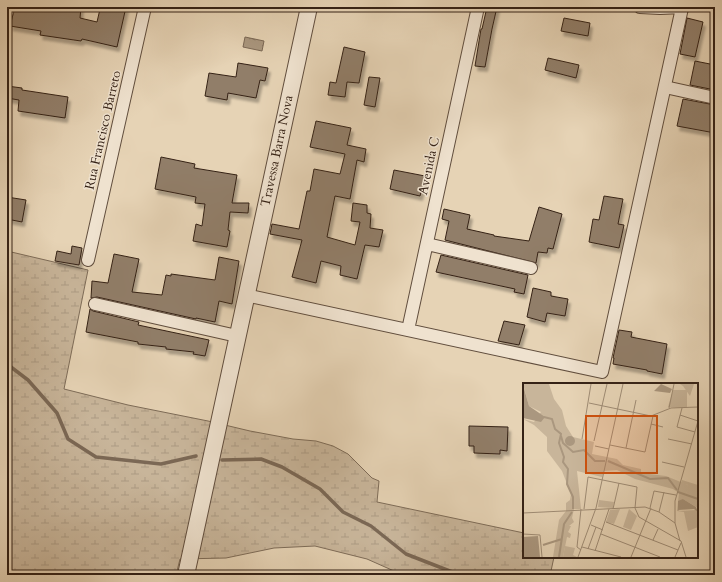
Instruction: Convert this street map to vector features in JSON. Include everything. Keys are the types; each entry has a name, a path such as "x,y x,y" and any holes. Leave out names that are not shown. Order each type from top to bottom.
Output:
{"street":[{"path":"7,12 8,7"},
{"name":"Rua Francisco Barreto","path":"88,260 145,7"},
{"name":"Travessa Barra Nova","path":"186,575 308,7"},
{"name":"Avenida C","path":"408,330 478,7"},
{"path":"245,295 602,372 664,87 683,8 640,7"},
{"path":"664,87 715,98"},
{"path":"427,244 531,268"},
{"path":"95,304 237,336"}],"green space":[{"path":"7,251 88,270 64,389 128,405 250,431 293,439 316,441 333,446 348,454 372,478 379,481 377,502 523,533 523,558 554,558 551,571 561,575 403,575 367,559 315,546 274,548 226,558 180,559 176,575 7,575"}],"water":[{"path":"245,37 264,41 262,51 243,47"}],"building":[{"path":"15,7 81,7 80,18 97,22 100,9 110,11 110,7 126,7 117,47 82,39 81,41 40,35 41,31 10,26"},
{"path":"487,7 497,7 485,67 475,66 481,29"},
{"path":"564,18 590,23 588,36 561,31"},
{"path":"687,18 703,22 695,57 680,54"},
{"path":"344,47 365,52 359,83 347,82 345,97 328,95 330,82 336,83"},
{"path":"548,58 579,65 576,78 545,70"},
{"path":"695,61 715,65 715,90 690,85"},
{"path":"238,63 268,68 265,81 260,80 256,98 228,93 227,100 205,96 209,73 236,77"},
{"path":"369,77 380,78 375,107 364,105"},
{"path":"7,86 22,88 22,90 68,97 65,118 18,111 19,100 7,98"},
{"path":"683,99 715,105 715,133 677,126"},
{"path":"316,121 351,128 347,145 366,149 364,162 357,160 350,199 335,196 327,237 355,245 360,222 351,221 353,203 367,205 367,213 371,214 370,228 383,230 379,247 365,245 357,279 340,275 341,266 321,261 316,283 292,277 302,240 270,234 272,224 299,229 307,191 310,191 314,169 340,174 345,154 310,147"},
{"path":"161,157 195,164 194,168 237,175 232,203 249,203 248,213 230,212 228,230 230,231 227,247 193,241 196,224 202,226 205,204 195,203 196,197 155,189"},
{"path":"394,170 425,176 420,196 390,189"},
{"path":"604,196 623,199 618,224 624,225 619,248 589,242 593,219 599,220"},
{"path":"7,197 26,200 22,222 7,219"},
{"path":"539,207 562,214 553,249 548,248 547,253 538,252 536,263 445,240 449,221 442,219 444,209 470,215 467,229 494,236 529,241"},
{"path":"72,246 82,248 79,265 55,261 57,251 71,254"},
{"path":"114,254 139,259 132,292 162,295 166,275 171,276 171,274 215,280 219,257 239,261 232,304 219,301 215,322 97,297 91,298 92,281 108,283"},
{"path":"441,255 528,275 524,294 514,292 515,289 436,272"},
{"path":"533,288 551,292 551,296 568,299 565,316 547,313 545,322 527,317"},
{"path":"90,309 139,322 138,325 209,340 205,356 193,354 194,352 138,344 138,342 86,332"},
{"path":"504,321 525,325 519,345 498,341"},
{"path":"619,330 632,332 631,337 667,344 662,374 613,364"},
{"path":"469,426 508,427 507,451 500,450 500,454 474,453 474,446 469,446"}],"waterway":[{"path":"7,364 28,380 57,413 68,439 96,457 161,464 196,456"},
{"path":"222,460 261,459 282,467 320,489 343,512 371,526 406,554 460,575"}]}
